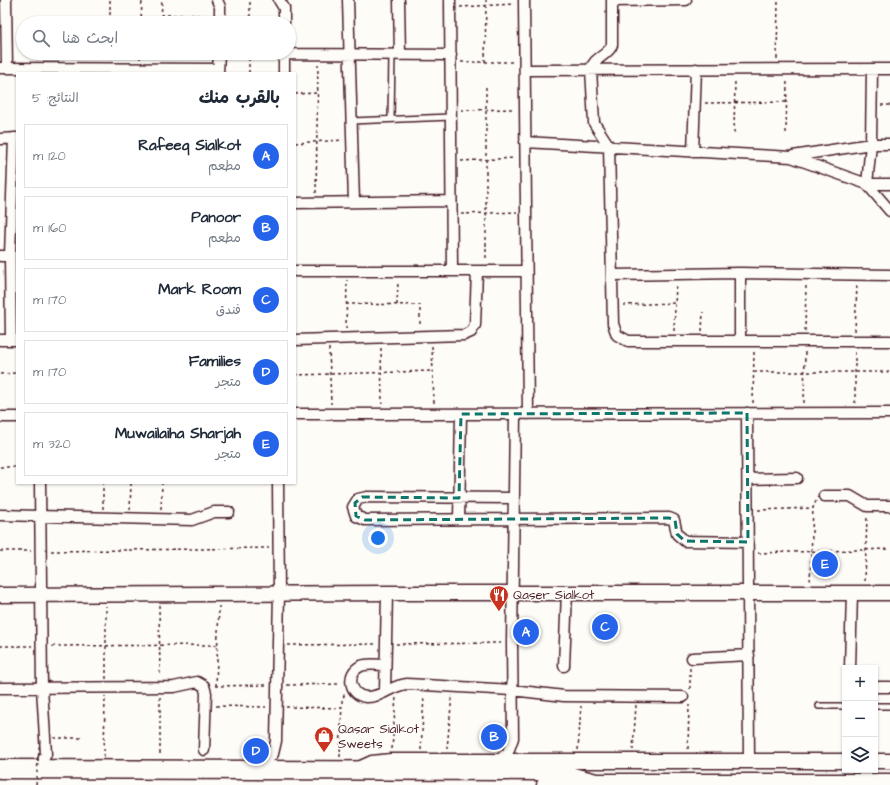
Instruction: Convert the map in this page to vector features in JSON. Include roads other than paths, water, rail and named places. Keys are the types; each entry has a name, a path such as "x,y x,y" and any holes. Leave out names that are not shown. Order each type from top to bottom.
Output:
{"highway":[{"path":"0,768 38,777 257,770 538,771 573,776 596,783"},
{"path":"546,785 596,783 890,782"}],"street":[{"path":"6,0 4,68 32,70 218,71 219,60"},
{"path":"217,0 220,7 220,16"},
{"path":"279,0 284,8 284,16"},
{"path":"348,0 354,202"},
{"path":"396,55 399,0"},
{"path":"686,0 612,0 612,45 608,51 594,63 591,69 594,123 609,146 613,328 620,338 628,341 890,341"},
{"path":"524,2 528,414"},
{"path":"450,4 452,271"},
{"path":"296,53 396,55 451,58"},
{"path":"284,60 284,72"},
{"path":"525,66 591,69 890,69"},
{"path":"693,152 696,69"},
{"path":"872,69 871,144 867,184 890,211"},
{"path":"0,139 15,138 5,256 14,340 0,340"},
{"path":"525,142 791,157 871,144 890,144"},
{"path":"791,157 867,184 890,184"},
{"path":"296,203 451,201"},
{"path":"296,271 526,271"},
{"path":"296,340 464,335 474,329 482,271"},
{"path":"613,275 740,273 890,275"},
{"path":"740,273 740,341"},
{"path":"749,761 748,478 750,413"},
{"path":"296,414 890,413"},
{"path":"459,519 461,414"},
{"path":"496,762 508,752 512,743 515,414"},
{"path":"0,417 16,417"},
{"path":"748,478 797,478"},
{"path":"38,777 46,754 43,738 40,484"},
{"path":"257,770 269,760 276,748 279,593 278,484"},
{"path":"824,496 850,496 867,506 890,506"},
{"path":"514,498 362,497 354,503 353,507 356,516 365,520 669,518 674,520 677,534 685,541 748,542"},
{"path":"0,515 192,520 214,512 229,512"},
{"path":"564,666 567,592"},
{"path":"0,595 567,592 890,593"},
{"path":"385,691 387,593"},
{"path":"850,665 858,593"},
{"path":"692,658 749,655"},
{"path":"385,665 360,666 352,674 351,685 357,694 372,697 397,686 424,685 512,690 546,695 581,697 687,697"},
{"path":"0,688 174,687 194,683 201,684 206,693 204,750"},
{"path":"878,687 890,687"},
{"path":"348,771 372,763 391,761 842,761"},
{"path":"878,761 890,761"}],"lane":[{"path":"391,119 396,55"},
{"path":"351,121 451,114"},
{"path":"819,706 842,706"},
{"path":"878,706 890,706"}],"place":[{"name":"Muwailaiha Sharjah","path":"825,564"},
{"name":"Qaser Sialkot","path":"499,612"},
{"name":"Mark Room","path":"605,627"},
{"name":"Rafeeq Sialkot","path":"526,632"},
{"name":"Panoor","path":"494,737"},
{"name":"Families","path":"256,751"},
{"name":"Qasar Sialkot Sweets","path":"324,753"}]}
